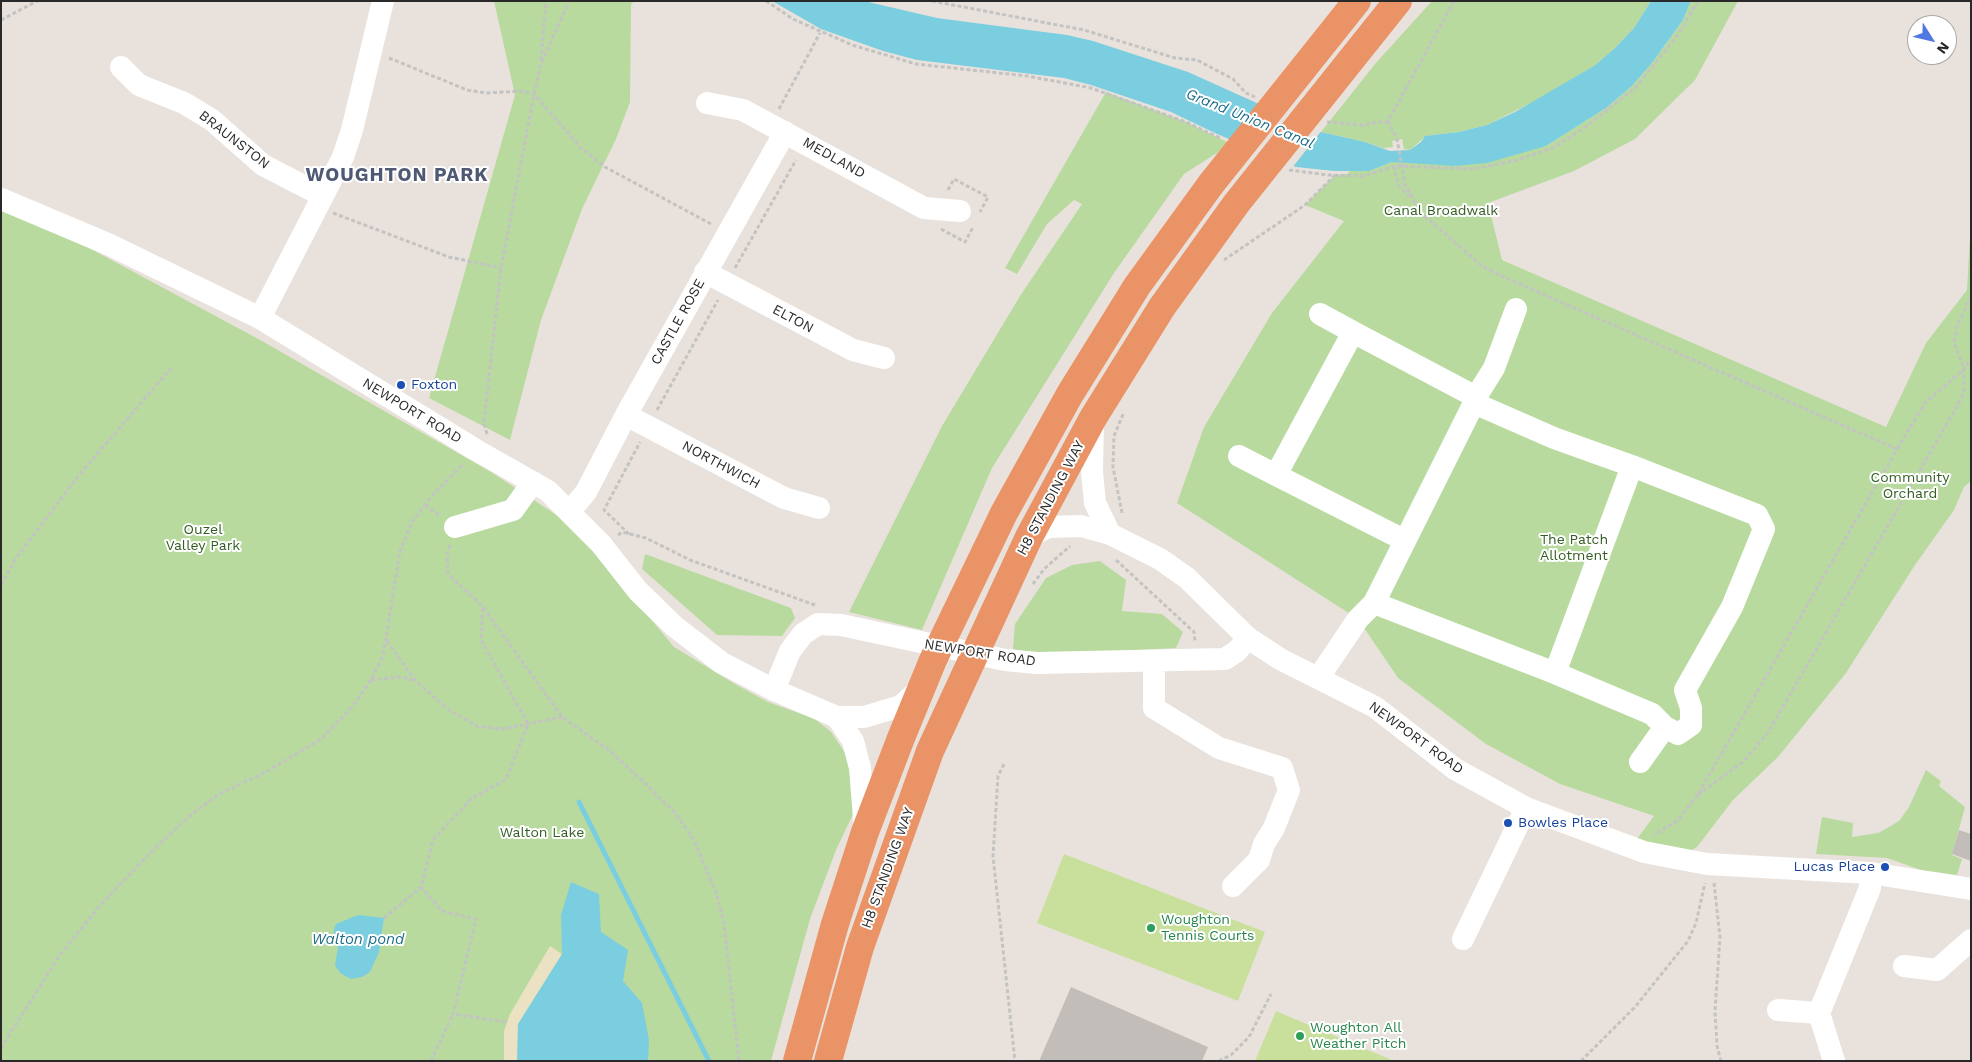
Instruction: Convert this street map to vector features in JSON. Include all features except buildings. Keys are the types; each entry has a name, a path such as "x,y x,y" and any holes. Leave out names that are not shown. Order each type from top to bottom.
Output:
{"highway":[{"path":"797,1061 832,933 865,832 922,687 1004,513 1070,394 1137,286 1210,184 1357,1"},
{"name":"H8 STANDING WAY","path":"828,1061 860,947 930,751 989,619 1029,537 1093,418 1162,307 1236,204 1398,1"}],"street":[{"path":"260,318 343,158 352,130 383,1"},
{"name":"BRAUNSTON","path":"121,67 139,84 184,104 212,120 263,165 320,201"},
{"name":"MEDLAND","path":"707,103 743,110 924,208 960,211"},
{"name":"CASTLE ROSE","path":"570,511 586,492 626,415 727,233 778,128"},
{"name":"NEWPORT ROAD","path":"1,199 110,245 260,318 476,450 548,490 601,544 638,591 674,626 722,664 774,690 837,716"},
{"name":"ELTON","path":"705,272 853,350 884,358"},
{"path":"1319,677 1358,619 1374,603 1475,400 1494,368 1516,309"},
{"path":"1320,314 1475,400 1554,438 1758,515 1764,529 1732,607 1685,690 1691,708 1691,725 1678,734 1665,727 1652,714 1555,673 1374,603"},
{"path":"1276,475 1353,332"},
{"name":"NORTHWICH","path":"626,415 784,498 819,508"},
{"path":"1093,418 1092,472 1095,503 1114,536"},
{"path":"1239,456 1404,540"},
{"path":"1555,673 1632,466"},
{"path":"455,528 513,510 533,482"},
{"name":"NEWPORT ROAD","path":"1029,537 1048,527 1081,526 1114,536 1160,559 1187,578 1248,638 1280,659 1319,677 1375,707 1455,769 1526,808 1644,852 1710,864 1870,873 1971,889"},
{"name":"NEWPORT ROAD","path":"774,690 790,651 803,634 818,624 841,624 903,640 1006,660 1037,663 1225,659 1237,651 1248,638"},
{"path":"1154,661 1154,708 1219,748 1282,768 1289,790 1274,828 1264,844 1259,860 1233,886"},
{"path":"837,716 864,717 901,706 922,687"},
{"path":"837,716 853,742 860,768 865,832"},
{"path":"1640,762 1665,727"},
{"path":"1463,939 1526,808"},
{"path":"1834,1061 1819,1014 1870,888 1870,873"},
{"path":"1904,966 1942,979 1971,940"},
{"path":"1778,1010 1819,1014"}],"path":[{"path":"1,20 37,1"},
{"path":"1,1048 59,956 97,909 150,853 194,813 221,793 266,772 322,739 353,706 371,680 383,656 400,551 412,522 425,504 488,435 484,423 501,268 541,64 546,1"},
{"path":"541,64 569,1"},
{"path":"766,1 793,19 820,33 852,45 916,64 1027,76 1091,88 1186,122 1222,139"},
{"path":"932,1 1084,30 1175,58 1197,60 1233,79 1246,94 1260,98"},
{"path":"1388,121 1454,1"},
{"path":"1281,166 1289,170 1364,176 1394,166 1473,169 1508,162 1552,148 1608,112 1635,88 1677,36 1698,1"},
{"path":"778,128 820,33"},
{"path":"370,50 467,90 486,93 523,91 534,94 581,148 605,167 748,244"},
{"path":"1322,120 1330,124 1361,125 1388,121"},
{"path":"1388,121 1397,139 1405,184 1420,212 1481,265 1499,275 1897,449"},
{"path":"629,534 604,510 648,426 805,143"},
{"path":"1394,166 1398,186 1408,195 1411,195"},
{"path":"1216,265 1305,205 1335,175"},
{"path":"320,201 449,257 501,268"},
{"path":"1697,796 1744,761 1767,734 1956,408 1964,393 1964,369 1954,342 1957,326 1971,297"},
{"path":"1644,852 1655,833 1677,821 1697,796 1925,403 1964,369 1971,358"},
{"path":"1,585 16,558 79,475 171,368"},
{"path":"1125,410 1114,436 1114,467 1123,516 1106,551 1194,632 1196,660"},
{"path":"425,504 455,528 447,556 448,574 483,607 562,717 609,750 648,786 676,814 694,840 717,895 724,924 738,1061"},
{"path":"601,544 622,532 646,538 690,560 817,606"},
{"path":"1028,591 1044,569 1070,546 1077,544"},
{"path":"483,607 481,640 528,724"},
{"path":"386,640 415,680 449,710 477,726 502,729 562,717"},
{"path":"371,680 401,677 415,680"},
{"path":"384,918 421,887 433,840 471,799 506,779 528,724"},
{"path":"1004,764 998,776 994,856 1015,1061"},
{"path":"1581,1061 1635,1007 1688,942 1702,898 1710,864"},
{"path":"1710,864 1720,937 1715,1011 1721,1061"},
{"path":"421,887 442,911 476,919 453,1014 431,1061"},
{"path":"1219,1061 1231,1055 1250,1037 1271,994"},
{"path":"453,1014 506,1022"}],"green space":[{"path":"494,1 634,1 631,5 630,102 616,139 582,209 541,320 510,440 429,398 515,95"},
{"path":"1432,1 1651,1 1634,28 1594,66 1543,97 1487,125 1459,132 1426,136 1410,150 1404,149 1402,139 1392,141 1393,147 1383,148 1321,132 1375,64"},
{"name":"The Patch Allotment","path":"1691,1 1738,1 1695,80 1635,139 1574,171 1488,203 1502,260 1886,427 1926,343 1967,290 1971,218 1971,481 1964,487 1954,510 1915,565 1846,673 1778,757 1733,800 1697,847 1677,859 1631,847 1654,816 1560,784 1486,744 1398,678 1358,619 1177,503 1204,427 1272,313 1344,221 1305,205 1335,175 1347,174 1350,171 1369,171 1392,162 1546,146 1606,108 1632,86 1652,63 1683,20"},
{"path":"1106,92 1186,122 1231,144 1184,174 1114,273 992,468 922,630 849,612 942,426 1020,296 1082,204 1074,200 1047,224 1017,274 1005,268"},
{"name":"Ouzel Valley Park","path":"1,207 78,242 262,341 491,472 561,518 587,542 674,647 768,702 815,719 831,732 850,760 854,812 836,850 810,919 771,1061 1,1061"},
{"path":"645,554 791,608 795,618 782,636 717,635 642,569"},
{"path":"1100,561 1126,580 1122,611 1162,614 1183,632 1176,648 1041,655 1013,649 1015,624 1046,578 1072,565"},
{"path":"1926,770 1941,781 1939,786 1965,807 1952,855 1962,859 1957,875 1921,870 1887,858 1816,854 1822,817 1853,823 1852,837 1878,833 1900,820 1909,807"},
{"name":"Woughton Tennis Courts","path":"1064,854 1265,932 1238,1001 1037,923"},
{"name":"Woughton All Weather Pitch","path":"1276,1011 1394,1061 1255,1061"}],"sand":[{"path":"550,946 562,954 521,1061 504,1061 504,1031 510,1014"}],"water":[{"name":"Grand Union Canal","path":"772,1 864,1 937,18 1067,35 1093,41 1188,72 1321,132 1365,142 1390,151 1410,150 1421,142 1425,136 1459,132 1487,125 1515,112 1594,66 1634,28 1651,1 1691,1 1683,20 1652,63 1632,86 1606,108 1546,146 1487,163 1455,166 1392,162 1369,171 1334,171 1296,167 1217,134 1171,112 1091,85 1064,78 917,60 883,51 821,29"},
{"name":"Walton Lake","path":"571,882 599,894 601,932 628,950 623,981 642,1003 649,1040 648,1061 517,1061 518,1024 562,954 561,915"},
{"name":"Walton pond","path":"358,915 384,918 379,952 370,972 362,977 351,979 340,973 335,965 338,948 334,929 336,924"}],"pier":[{"path":"1263,103 1322,130 1292,168 1230,142"}],"waterway":[{"path":"579,802 709,1061"}],"place":[{"name":"Foxton","path":"401,385"},
{"name":"Bowles Place","path":"1508,823"},
{"name":"Lucas Place","path":"1885,867"},
{"name":"Woughton Tennis Courts","path":"1151,928"},
{"name":"Woughton All Weather Pitch","path":"1300,1036"}],"district":[{"name":"WOUGHTON PARK","path":"397,175"}],"park label":[{"name":"Canal Broadwalk","path":"1441,211"},
{"name":"Community Orchard","path":"1910,486"}]}
